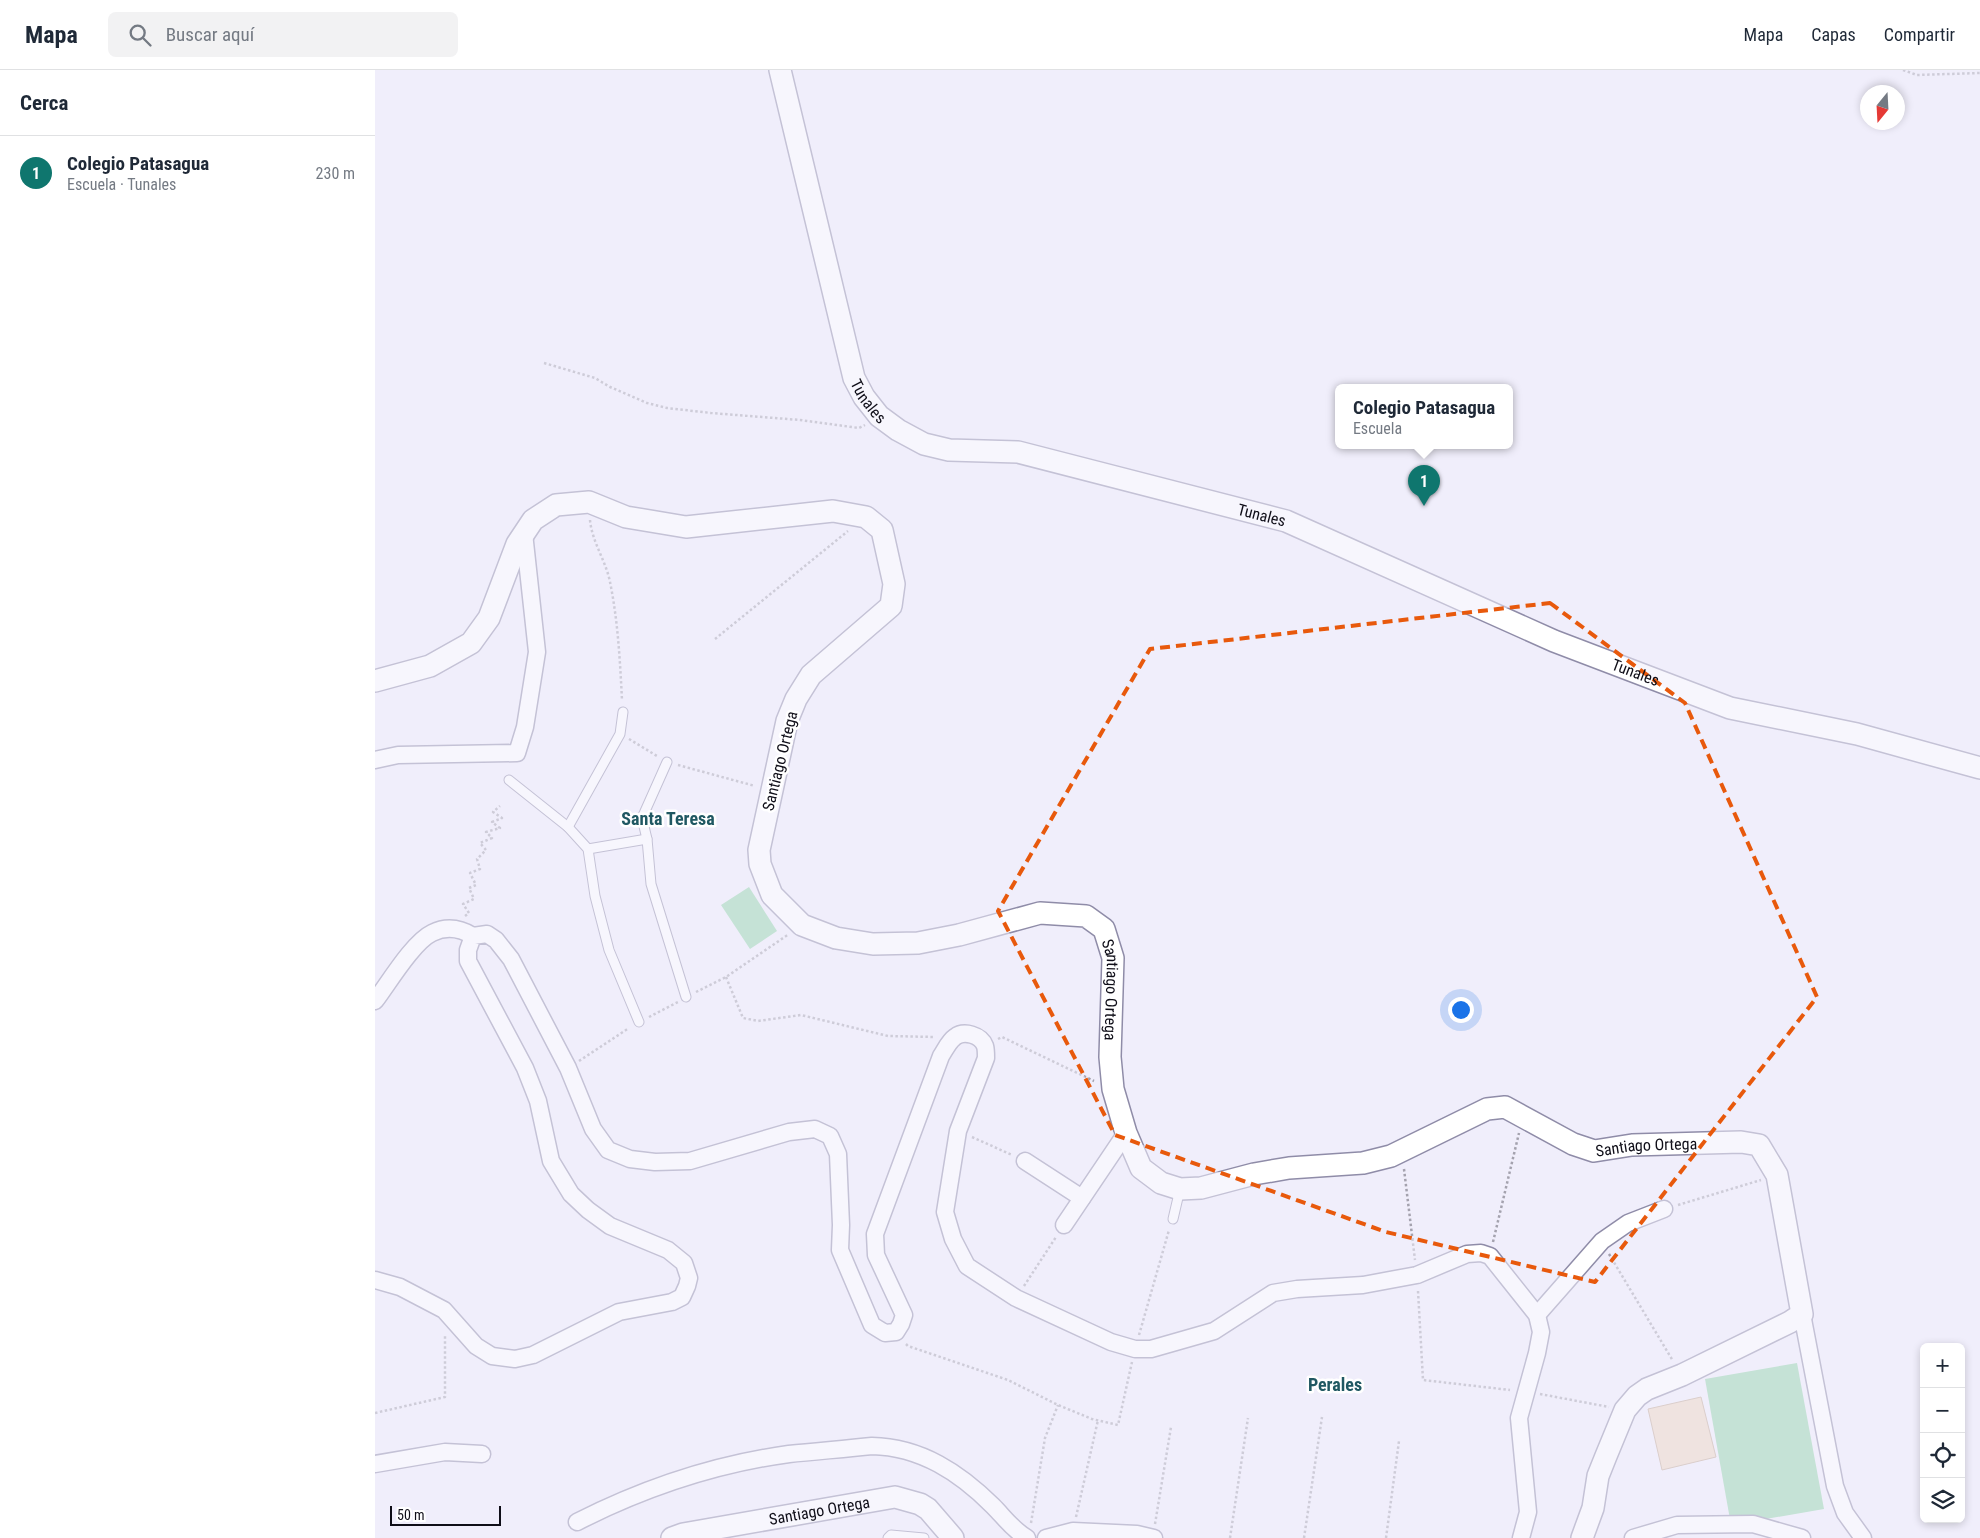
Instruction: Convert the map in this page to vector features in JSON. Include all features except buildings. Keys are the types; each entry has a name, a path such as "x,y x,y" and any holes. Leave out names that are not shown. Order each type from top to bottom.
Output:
{"street":[{"name":"Tunales","path":"780,70 854,378 864,398 879,416 898,430 924,444 949,450 1018,452 1286,521 1554,641 1730,708 1857,734 1980,768"},
{"path":"375,680 430,666 471,643 489,618 517,544 533,520 556,505 589,502 625,517 686,527 833,511 866,517"},
{"name":"Santiago Ortega","path":"866,517 882,530 894,584 891,606 811,674 796,699 787,721 773,791 761,837 759,850 760,864 772,896 802,925 836,938 873,944 918,943 959,935 1040,913 1086,916 1104,929 1113,958 1110,1057 1113,1089 1126,1133 1141,1168 1161,1183 1180,1189 1201,1188 1263,1172 1289,1168 1363,1163 1391,1156 1487,1109 1505,1107 1573,1144 1594,1151 1632,1145 1741,1142 1759,1145 1777,1176 1801,1314"},
{"path":"375,760 399,755 517,753 525,727 537,652 524,533"},
{"path":"375,1001 413,950 432,933 454,928 464,930 473,936 487,934 496,940 511,959 568,1068 593,1129 608,1150 630,1159 655,1162 690,1161 789,1132 815,1129 830,1136 838,1154 841,1225 840,1250 872,1325 885,1333 896,1332 904,1315 875,1255 875,1234 941,1056 953,1037 961,1034 979,1037 985,1045 986,1058 958,1131 945,1212 953,1239 967,1266 1016,1298 1111,1342 1135,1349 1151,1349 1214,1331 1273,1293 1297,1289 1363,1285 1417,1275 1467,1254 1481,1253 1490,1256 1537,1315 1541,1332 1539,1346 1519,1418 1528,1512 1521,1538"},
{"path":"375,1280 400,1287 444,1310 476,1346 492,1356 515,1359 533,1354 619,1312 672,1302 682,1297 689,1278 684,1263 668,1250 610,1226 588,1210 571,1194 551,1161 538,1101 525,1068 468,961 468,950 473,936"},
{"path":"1064,1225 1126,1133"},
{"path":"1025,1161 1082,1198"},
{"path":"1537,1315 1602,1242 1628,1223 1664,1209"},
{"path":"1582,1538 1593,1508 1598,1476 1625,1410 1637,1396 1647,1388 1682,1375 1790,1322 1801,1314 1835,1486 1845,1513 1863,1538"},
{"path":"577,1522 603,1509 649,1491 724,1467 788,1455 885,1446 922,1455 936,1461 992,1505 1019,1533 1029,1533"},
{"path":"375,1464 445,1452 482,1454"},
{"name":"Santiago Ortega","path":"672,1538 683,1534 765,1518 895,1497 920,1504 928,1509 953,1538"},
{"path":"1633,1538 1677,1525 1753,1524 1802,1538"},
{"path":"1046,1538 1073,1531 1137,1534 1153,1538"}],"lane":[{"path":"568,827 620,734 623,712"},
{"path":"667,762 642,818 647,839 651,884 686,997"},
{"path":"509,780 568,827 588,848 595,896 609,950 639,1022"},
{"path":"588,848 647,839"},
{"path":"1173,1219 1180,1189"},
{"path":"888,1538 891,1535 924,1538"}],"path":[{"path":"1903,70 1917,75 1980,73"},
{"path":"544,363 595,378 609,387 647,403 667,408 800,420 859,428 879,416"},
{"path":"589,502 591,531 610,580 618,634 623,712"},
{"path":"715,638 866,517"},
{"path":"620,734 667,762 773,791"},
{"path":"454,928 469,913 463,904 474,899 469,888 476,884 471,873 480,869 477,860 486,850 480,843 492,838 486,832 499,828 492,822 502,818 493,812 500,806"},
{"path":"726,976 743,1018 758,1021 801,1015 888,1036 953,1037"},
{"path":"985,1045 1002,1038 1113,1089"},
{"path":"1490,1256 1523,1117"},
{"path":"958,1131 1025,1161"},
{"path":"1664,1209 1777,1176"},
{"path":"896,1332 908,1346 1008,1380 1058,1405 1098,1420 1118,1425 1135,1349 1173,1219"},
{"path":"1016,1298 1064,1225"},
{"path":"1602,1242 1682,1375"},
{"path":"375,1413 445,1397 444,1310"},
{"path":"1423,1380 1525,1391 1625,1410"},
{"path":"1029,1533 1045,1438 1058,1405"},
{"path":"1304,1538 1322,1417"},
{"path":"1230,1538 1248,1418"},
{"path":"1073,1531 1098,1420"},
{"path":"1153,1538 1171,1427"},
{"path":"1386,1538 1399,1441"}],"highlighted area":[{"path":"1550,603 1685,703 1817,997 1595,1282 1386,1232 1115,1135 998,911 1150,649"}],"green space":[{"path":"749,887 777,931 750,949 721,905"},
{"path":"1797,1363 1824,1509 1731,1525 1705,1379"}],"place":[{"name":"Colegio Patasagua","path":"1424,506"}],"district":[{"name":"Santa Teresa","path":"668,818"},
{"name":"Perales","path":"1335,1384"}]}
